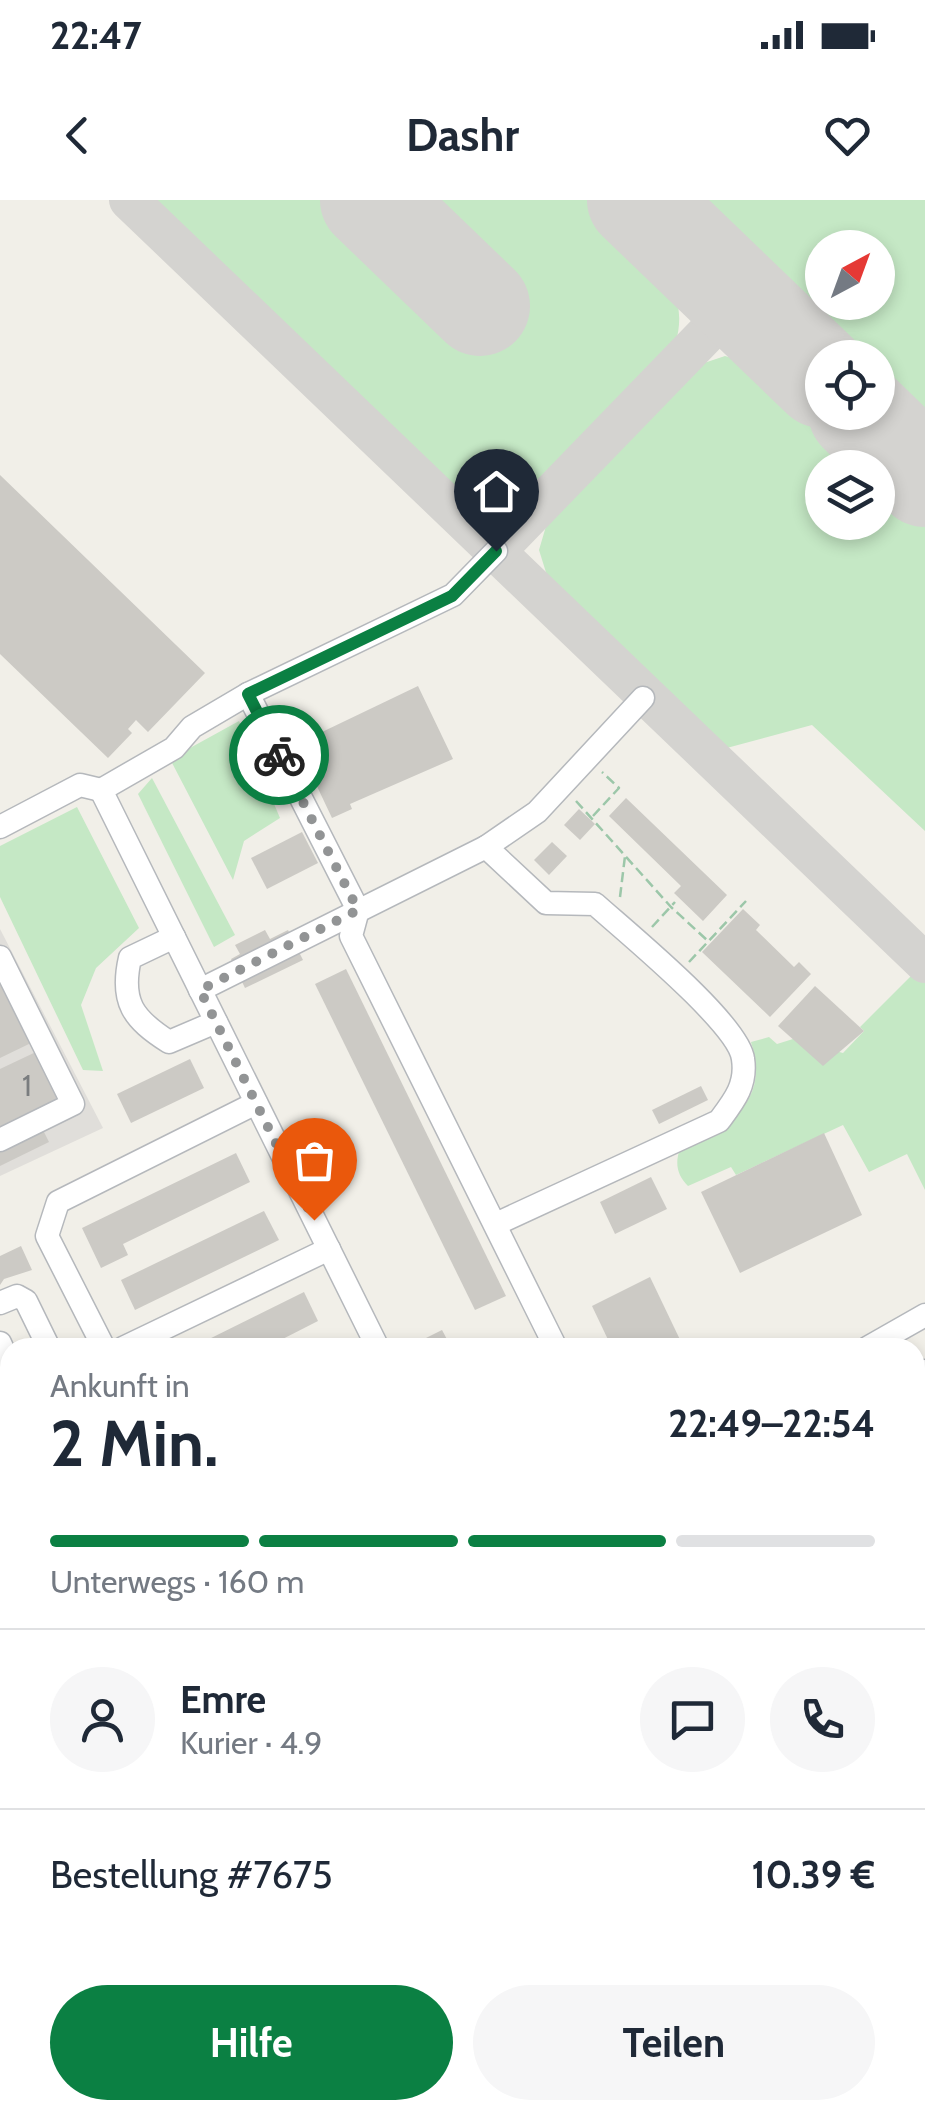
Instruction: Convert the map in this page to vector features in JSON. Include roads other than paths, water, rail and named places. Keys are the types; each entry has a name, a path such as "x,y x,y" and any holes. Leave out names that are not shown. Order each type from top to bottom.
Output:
{"lane":[{"path":"0,828 80,785 101,790 174,748 192,727 248,694 452,596 496,551"},
{"path":"248,694 358,910 351,936 551,1338"},
{"path":"200,990 486,847 537,812 643,698"},
{"path":"101,790 373,1338"},
{"path":"486,847 546,903 595,904 605,912 726,1025 744,1056 742,1091 719,1120 496,1224"},
{"path":"174,937 130,958 124,986 140,1023 169,1042 216,1022"},
{"path":"0,957 74,1104 0,1140"},
{"path":"99,1338 47,1236 58,1202 256,1103"},
{"path":"144,1338 329,1249"},
{"path":"0,1303 17,1296 26,1301 45,1338"},
{"path":"886,1338 919,1320"}]}
